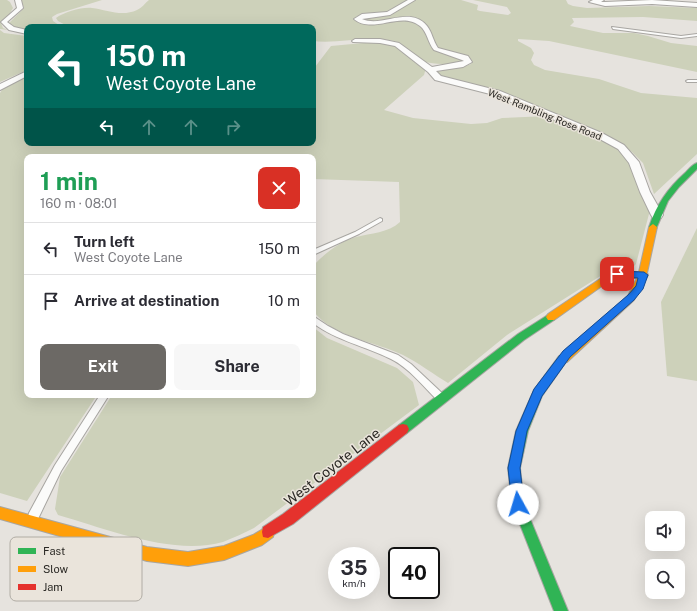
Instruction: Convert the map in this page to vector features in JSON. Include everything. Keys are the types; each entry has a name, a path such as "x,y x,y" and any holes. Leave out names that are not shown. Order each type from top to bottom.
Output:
{"street":[{"path":"18,0 20,8 4,22 7,27 13,30 24,32"},
{"path":"412,0 388,14 362,16 358,19 369,23 403,19 419,22 427,29 432,45 436,49 465,58 468,62 461,65 444,66 431,70"},
{"path":"601,0 592,2 605,4 658,2 697,5"},
{"name":"West Rambling Rose Road","path":"355,41 380,41 397,44 431,70 438,78 497,93 599,135 621,147 634,162 645,192 657,215"},
{"path":"0,88 24,75"},
{"path":"561,611 518,504 514,468 522,431 538,393 567,354 631,298 640,287 657,215 666,197 676,184 697,165"},
{"name":"West Coyote Lane","path":"142,553 188,559 224,553 257,540 288,519 520,337 603,281 617,274 644,275"},
{"name":"West Coyote Lane","path":"0,513 85,537"}],"lane":[{"path":"613,28 681,37 697,35"},
{"path":"688,81 697,81"},
{"path":"316,252 357,233 380,220"},
{"path":"316,321 340,336 395,357 408,366 441,399"},
{"path":"31,522 58,468 103,398"}],"green space":[{"path":"0,0 7,0 13,8 10,13 14,12 1,23 3,28 8,30 0,29"},
{"path":"21,0 102,0 57,14 52,17 53,21 58,24 24,24 24,29 13,27 9,23 24,8"},
{"path":"149,0 409,0 386,14 357,16 354,19 368,24 411,20 424,28 433,49 463,59 464,62 461,64 441,64 422,61 416,58 399,43 384,39 316,41 316,24 64,24 56,18 73,10 83,8 126,13 140,8"},
{"path":"415,0 461,0 478,5 477,10 480,11 508,15 511,13 507,7 473,0 566,0 568,4 573,6 587,8 649,6 697,8 697,21 643,17 572,18 574,22 570,26 603,33 634,33 671,43 697,46 697,72 549,41 518,39 518,41 531,48 534,53 531,60 534,65 545,70 599,79 641,93 697,98 697,154 654,194 643,163 632,152 613,139 547,112 441,77 436,72 438,70 467,66 471,64 472,61 469,58 437,48 429,29 417,20 369,22 361,20 361,18 382,16"},
{"path":"0,30 4,33 24,36 24,71 0,82"},
{"path":"374,42 394,45 426,68 424,75 384,110 413,118 471,124 487,123 502,118 547,116 602,139 621,150 628,157 650,210 636,264 632,268 618,268 610,270 507,335 448,383 415,361 403,355 354,337 330,326 320,319 316,314 316,263 327,252 344,242 356,237 385,231 400,222 399,182 316,179 316,154 24,154 24,398 95,398 27,501 0,493 0,93 2,90 24,77 24,146 316,146 316,66 331,46"},
{"path":"697,228 697,381 667,376 661,302"},
{"path":"316,329 327,338 397,368 413,382 419,405 254,528 223,542 183,546 162,543 142,539 142,537 133,537 58,515 55,509 60,477 110,398 316,398"}],"traffic: fast":[{"path":"653,227 656,217 665,200 683,178 697,165"},
{"path":"403,429 521,337 551,317"},
{"path":"561,611 518,504 514,468 522,431 538,393 563,359"}],"traffic: slow":[{"path":"563,359 631,298 643,272 653,227"},
{"path":"551,317 603,281 617,274 644,275"},
{"path":"0,513 86,537"},
{"path":"142,553 188,559 224,553 257,540 268,532"}],"traffic: jam":[{"path":"268,532 288,519 403,429"}],"route":[{"path":"518,504 514,468 522,431 538,393 567,354 631,298 640,287 644,275 617,274"}]}
